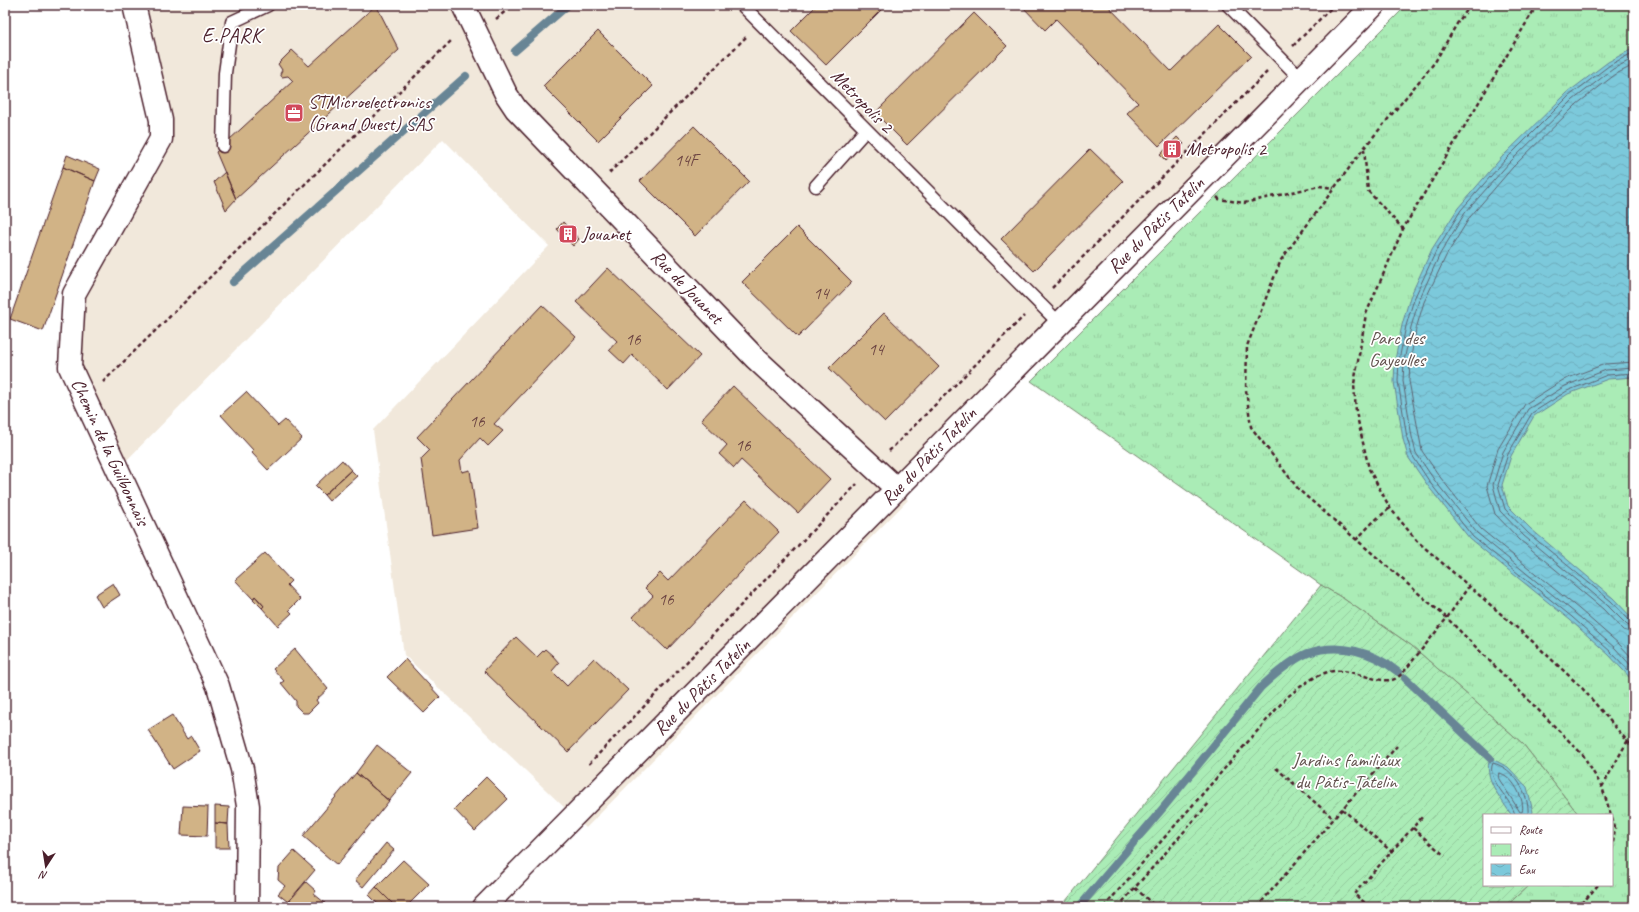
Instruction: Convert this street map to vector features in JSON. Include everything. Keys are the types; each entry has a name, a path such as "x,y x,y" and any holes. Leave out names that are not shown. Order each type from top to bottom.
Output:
{"street":[{"name":"Chemin de la Guilbonnais","path":"134,5 162,120 161,139 74,294 70,368 218,686 242,769 248,806 247,907"},
{"name":"Rue du Pâtis Tatelin","path":"484,907 897,489 1058,323 1374,5"},
{"name":"Rue de Jouanet","path":"467,14 506,94 516,109 755,358 897,489"}],"lane":[{"path":"223,146 225,73 232,22 268,5"},
{"name":"Metropolis 2","path":"742,5 761,22 865,131 1058,323"},
{"path":"1228,5 1301,79"},
{"path":"816,186 865,131"}],"path":[{"path":"588,765 873,467 1334,5"},
{"path":"1471,5 1458,22 1435,62 1364,148 1281,260 1247,346 1246,390 1251,427 1298,490 1447,618 1583,755 1602,788 1611,814"},
{"path":"1537,5 1402,228 1366,314 1354,384 1356,412 1369,469 1390,508 1417,541 1582,688 1628,740 1634,749"},
{"path":"85,399 467,14"},
{"path":"593,189 761,22"},
{"path":"1364,148 1368,191 1402,228"},
{"path":"1180,159 1219,199 1244,203 1319,186 1334,188"},
{"path":"1356,540 1374,521 1390,508"},
{"path":"1104,907 1286,698 1304,683 1334,671 1355,672 1377,679 1393,680 1402,674 1447,618 1469,586"},
{"path":"1602,788 1628,740 1634,734"},
{"path":"1257,907 1397,746"},
{"path":"1276,768 1334,819"},
{"path":"1118,907 1210,802"},
{"path":"1342,809 1392,852"},
{"path":"1370,907 1354,894 1423,816"},
{"path":"1613,821 1615,828 1613,843"},
{"path":"1413,828 1446,856"},
{"path":"1575,907 1585,900 1597,886"},
{"path":"1135,888 1156,907"},
{"path":"1628,907 1634,899"}],"shaded area":[{"path":"134,5 1374,5 898,489 908,500 586,828 404,655 373,430 549,246 443,139 118,469 70,367 74,294 161,139"}],"green space":[{"name":"Parc des Gayeulles","path":"1407,5 1634,5 1634,907 1505,907 1528,886 1613,886 1613,814 1578,814 1523,744 1412,646 1321,585 1031,381"},
{"name":"Jardins familiaux du Pâtis-Tatelin","path":"1321,585 1412,646 1523,744 1578,814 1483,814 1483,886 1528,886 1505,907 1061,907"}],"water":[{"path":"1634,48 1634,377 1608,379 1568,394 1534,416 1511,456 1502,485 1508,506 1531,529 1613,598 1634,620 1634,682 1609,655 1570,620 1470,539 1428,486 1408,457 1403,439 1394,382 1395,360 1402,325 1410,297 1432,249 1458,208 1502,157 1567,93 1608,62"},
{"path":"1490,758 1508,767 1527,787 1533,812 1532,814 1510,813 1497,794 1491,780 1488,765"}],"building":[{"name":"STMicroelectronics (Grand Ouest) SAS","path":"376,5 399,50 236,199 216,152 293,81 288,76 282,77 280,74 282,70 278,64 292,50 309,66"},
{"path":"817,5 886,5 826,65 791,31"},
{"path":"1021,5 1107,5 1171,71 1219,24 1251,56 1159,146 1127,113 1138,103 1056,19 1045,30"},
{"path":"974,13 1007,46 907,145 875,113"},
{"path":"598,31 653,86 598,141 543,86"},
{"path":"694,126 749,181 695,236 640,181"},
{"name":"Metropolis 2","path":"1177,137 1184,144 1166,161 1160,155"},
{"path":"1090,149 1123,181 1034,271 1001,239"},
{"path":"67,155 100,169 95,181 63,167"},
{"path":"63,167 95,181 43,331 10,319"},
{"path":"225,172 236,199 226,210 214,182"},
{"name":"Jouanet","path":"563,222 579,239 573,246 557,229"},
{"path":"797,227 852,282 798,337 742,282"},
{"path":"608,268 700,356 668,390 632,355 624,364 609,350 617,341 576,302"},
{"path":"542,305 576,337 494,424 503,431 488,446 480,438 460,460 462,472 470,470 478,528 432,535 421,459 430,450 417,437"},
{"path":"884,313 939,367 885,422 829,368"},
{"path":"733,386 830,479 798,513 741,460 734,468 719,454 727,445 701,420"},
{"path":"246,392 278,426 285,420 302,438 268,470 251,452 253,450 221,415"},
{"path":"342,460 351,470 324,495 315,486"},
{"path":"351,470 357,476 329,501 324,495"},
{"path":"746,500 779,532 667,650 633,617 653,596 645,588 660,573 668,581"},
{"path":"265,553 291,581 287,585 300,599 289,610 292,613 278,626 262,608 264,606 255,596 253,599 235,580"},
{"path":"113,583 120,595 102,607 95,595"},
{"path":"5,593 9,594 8,619 5,619"},
{"path":"255,596 264,606 262,608 253,599"},
{"path":"516,637 537,657 545,649 553,656 559,663 552,671 567,686 594,658 628,690 568,752 484,671"},
{"path":"295,649 328,689 316,700 318,703 308,713 303,713 296,706 296,701 281,683 284,681 273,669"},
{"path":"405,659 440,697 424,713 387,677"},
{"path":"172,715 187,739 191,736 200,751 173,769 148,730"},
{"path":"377,745 412,773 389,801 356,773"},
{"path":"356,773 389,801 337,865 303,836"},
{"path":"486,777 508,799 475,831 454,809"},
{"path":"183,806 208,807 207,836 181,835"},
{"path":"215,806 229,807 228,824 215,823"},
{"path":"215,823 228,824 229,848 215,848"},
{"path":"386,843 394,850 363,887 355,880"},
{"path":"294,851 315,870 288,902 278,894 285,886 278,880 279,868"},
{"path":"403,860 429,884 406,907 396,907 376,887"},
{"path":"306,882 316,891 314,894 325,903 322,907 284,907"},
{"path":"376,887 396,907 381,907 369,895"}],"waterway":[{"path":"515,51 568,5"},
{"path":"233,282 466,76"},
{"path":"1079,907 1163,808 1261,687 1295,659 1308,653 1320,650 1344,649 1367,654 1389,665 1398,672"},
{"path":"1405,678 1490,758"}],"place":[{"name":"STMicroelectronics (Grand Ouest) SAS","path":"294,113"},
{"name":"Metropolis 2","path":"1172,149"},
{"name":"Jouanet","path":"568,234"}],"district":[{"name":"E.PARK","path":"232,35"}]}
